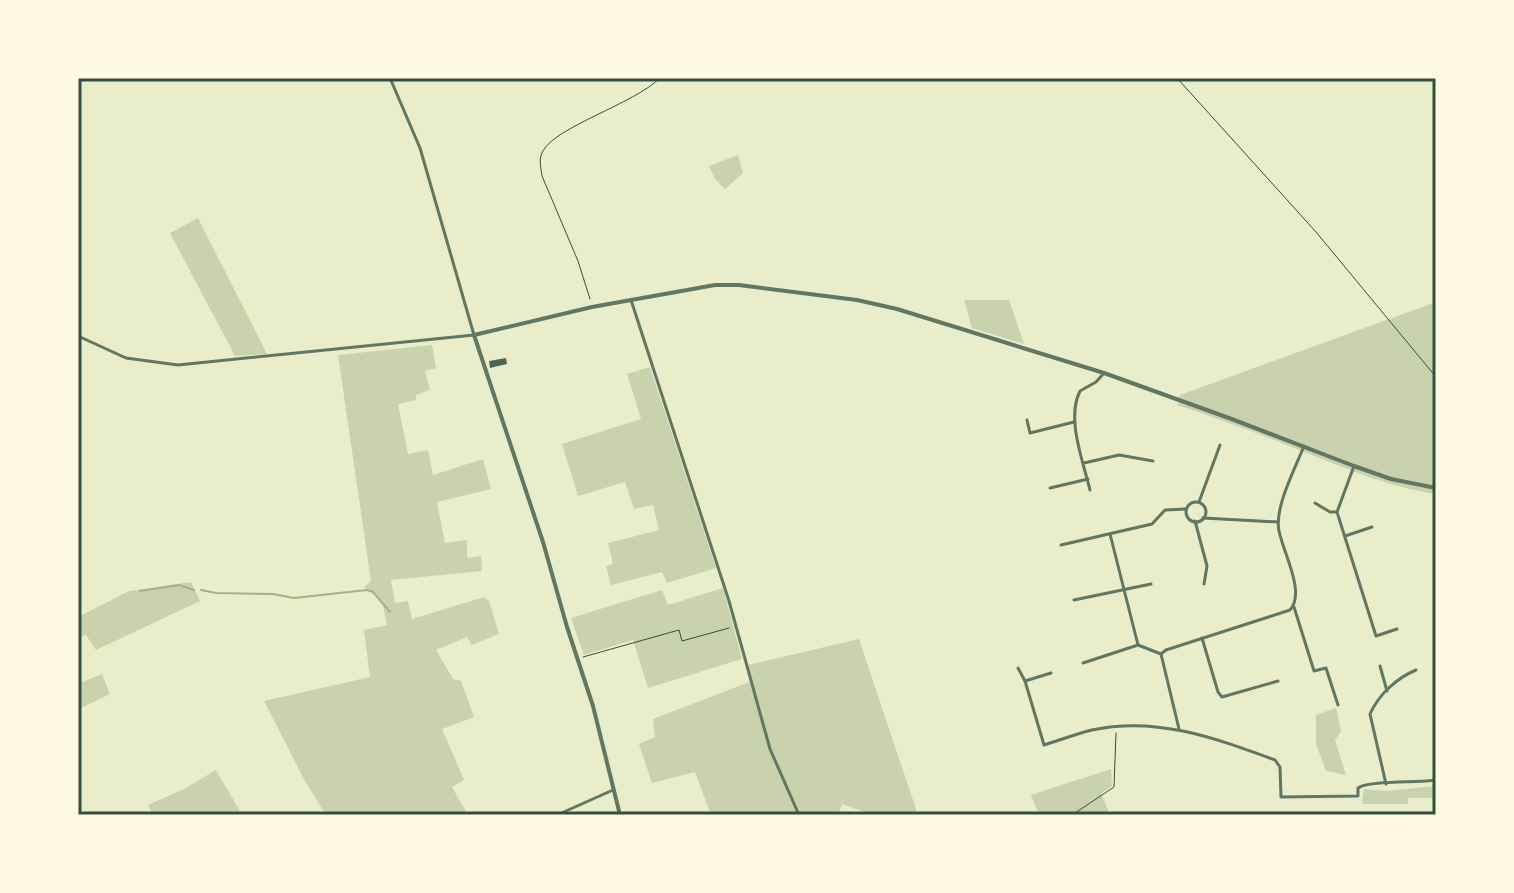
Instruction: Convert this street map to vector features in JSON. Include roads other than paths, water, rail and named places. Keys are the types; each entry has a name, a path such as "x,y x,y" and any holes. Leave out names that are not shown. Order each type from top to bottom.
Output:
{"street":[{"path":"390,78 420,148 474,335 555,579 593,706 620,815"},
{"path":"78,336 126,358 178,365 474,335 592,307 723,284 857,300 897,309 1104,373 1391,479 1436,488"},
{"path":"631,300 736,626 770,749 799,815"},
{"path":"1090,490 1073,408 1080,391 1104,373"},
{"path":"1027,420 1030,433 1074,422"},
{"path":"1199,502 1220,445"},
{"path":"1304,446 1277,515 1297,593 1294,607 1314,671 1326,668 1338,705"},
{"path":"1084,463 1119,455 1153,461"},
{"path":"1354,466 1337,512 1376,636 1397,629"},
{"path":"1050,488 1088,479"},
{"path":"1061,545 1152,524 1165,510 1186,509 1192,503 1199,502"},
{"path":"1199,502 1205,509 1203,518"},
{"path":"1315,503 1330,512 1337,512"},
{"path":"1186,509 1188,518 1195,521 1203,518 1278,522"},
{"path":"1195,521 1207,566 1204,584"},
{"path":"1345,536 1372,527"},
{"path":"1110,534 1138,645"},
{"path":"1074,600 1151,584"},
{"path":"1161,654 1294,607"},
{"path":"1202,638 1222,697 1278,681"},
{"path":"1083,663 1138,645 1161,654"},
{"path":"1161,654 1179,729"},
{"path":"1380,666 1387,691"},
{"path":"1018,668 1025,681 1044,745 1116,726 1148,725 1179,729 1275,760 1280,767 1281,797 1358,796 1361,785 1436,780"},
{"path":"1386,784 1370,721 1373,707 1401,676 1416,670"},
{"path":"1025,681 1051,673"},
{"path":"557,815 613,790"}],"waterway":[{"path":"140,591 179,585 194,590"},
{"path":"201,590 294,598 367,590 373,592 390,612"}]}
